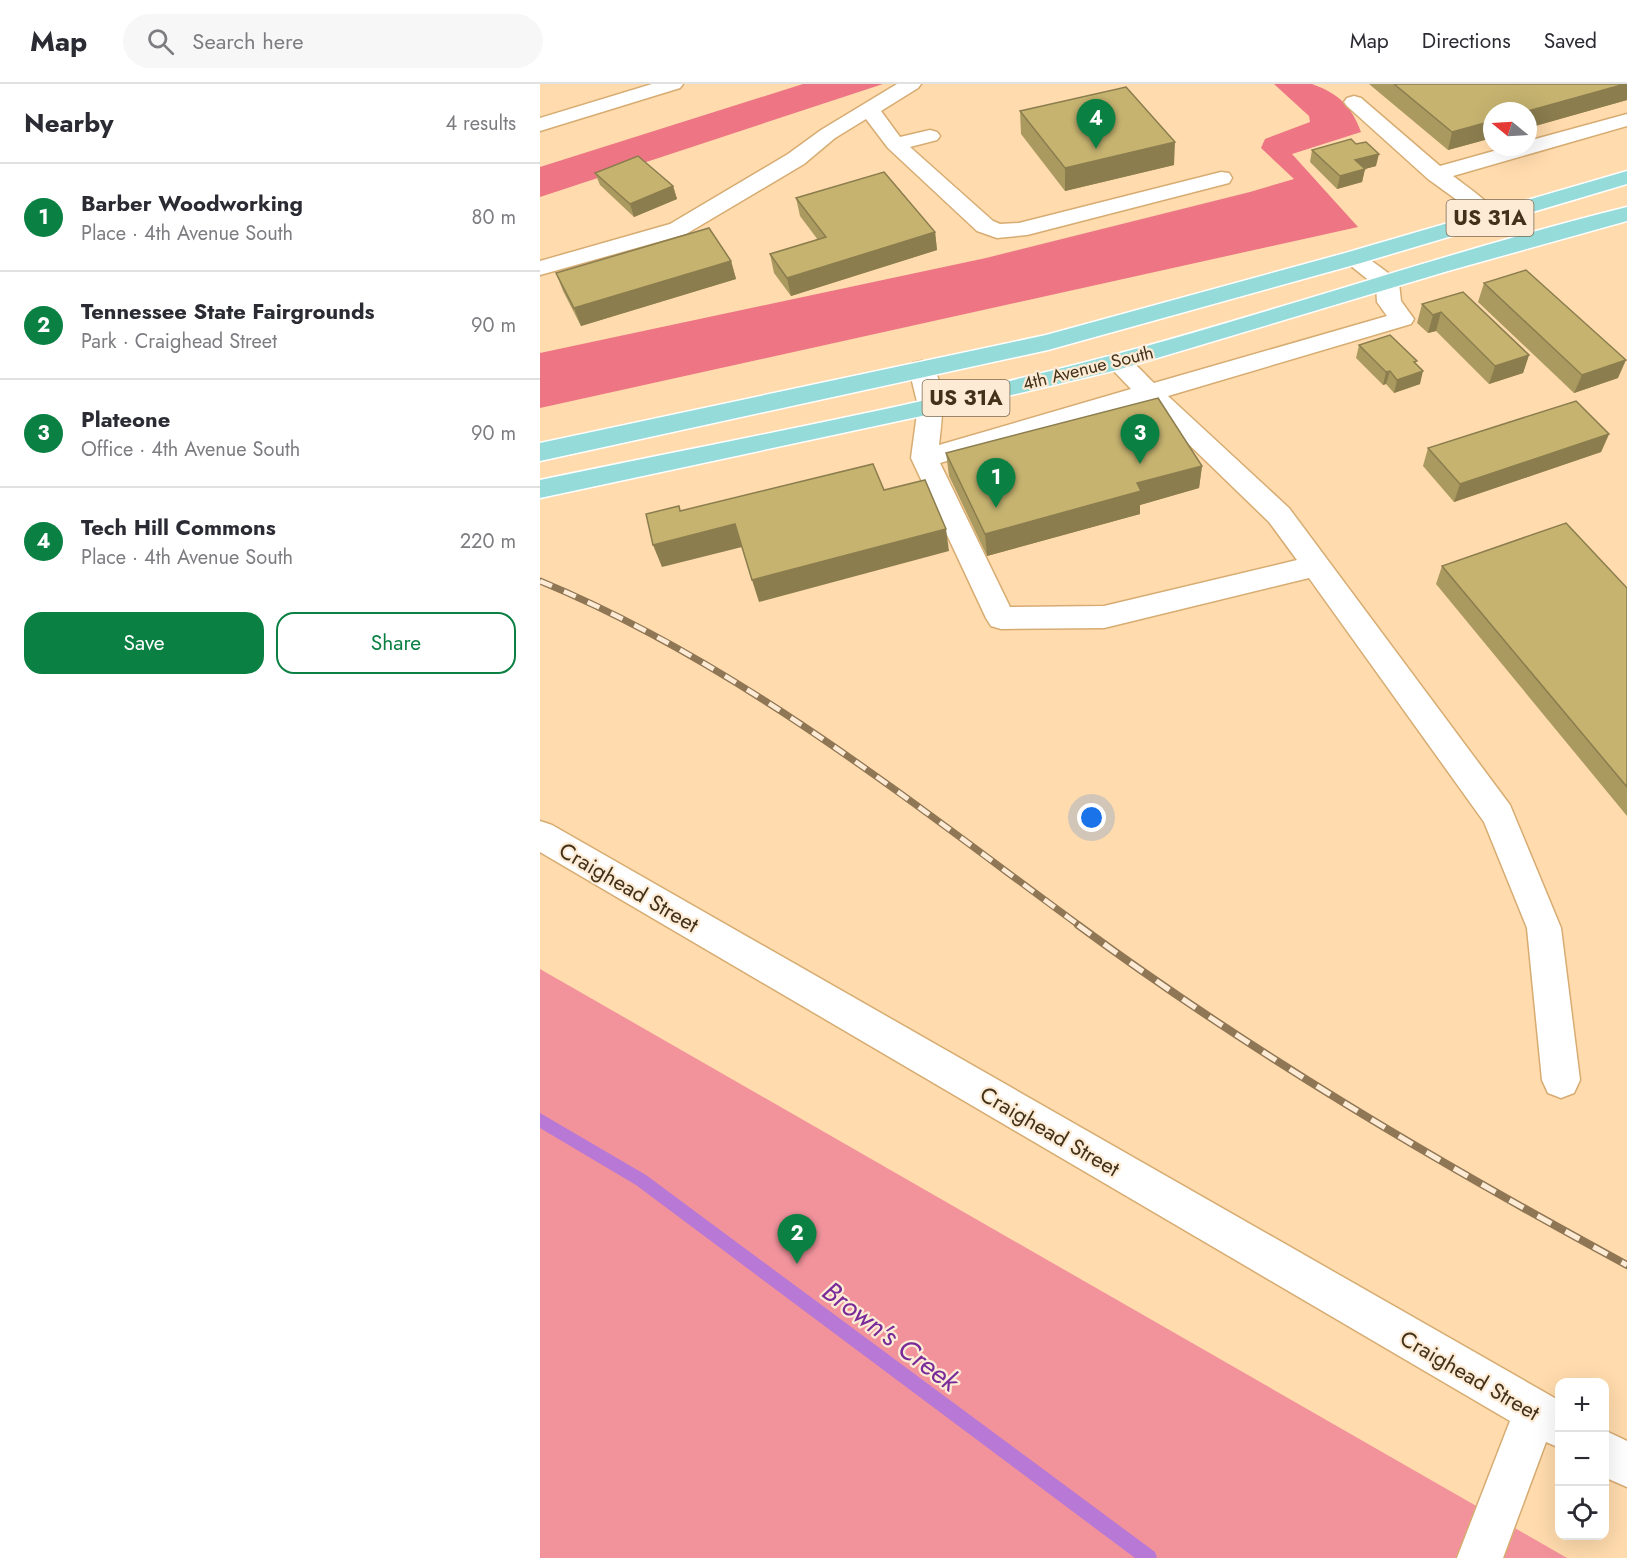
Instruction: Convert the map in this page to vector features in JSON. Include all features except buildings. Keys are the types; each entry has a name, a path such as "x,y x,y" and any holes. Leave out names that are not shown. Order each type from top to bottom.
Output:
{"main road":[{"name":"4th Avenue South","path":"540,452 1048,342 1353,258 1627,177"},
{"name":"4th Avenue South","path":"540,489 931,406 1117,362 1440,266 1627,214"}],"street":[{"path":"540,125 673,84"},
{"path":"540,268 678,229 796,159 828,134 911,84"},
{"path":"1354,102 1436,174 1476,203 1489,218"},
{"path":"869,109 895,144 985,226 997,231 1019,230 1221,178"},
{"path":"1436,174 1627,120"},
{"path":"895,144 930,136"},
{"path":"924,458 1402,319 1389,302 1387,283 1353,258"},
{"path":"1117,362 1279,515 1498,815 1544,928 1562,1080"},
{"path":"922,369 931,406 924,458 1001,618 1104,617 1316,566"},
{"name":"Craighead Street","path":"540,835 1547,1419"},
{"path":"1479,1558 1547,1419"},
{"path":"1609,1454 1627,1465"}],"shaded area":[{"path":"803,84 883,84 540,197 540,167"},
{"path":"1274,84 1312,84 1337,96 1353,115 1361,132 1292,154 1358,227 540,408 540,353 986,258 1294,179 1261,148 1265,139 1310,122 1309,116"},
{"path":"540,969 1567,1558 540,1558"}],"waterway":[{"name":"Brown's Creek","path":"540,1120 641,1180 1149,1558"}],"railway":[{"path":"540,581 613,614 753,693 886,783 1080,926"},
{"path":"1078,925 1210,1018 1278,1062 1416,1146 1627,1265"}],"place":[{"name":"Tech Hill Commons","path":"1096,149"},
{"name":"Plateone","path":"1140,464"},
{"name":"Barber Woodworking","path":"996,508"},
{"name":"Tennessee State Fairgrounds","path":"797,1264"}]}
